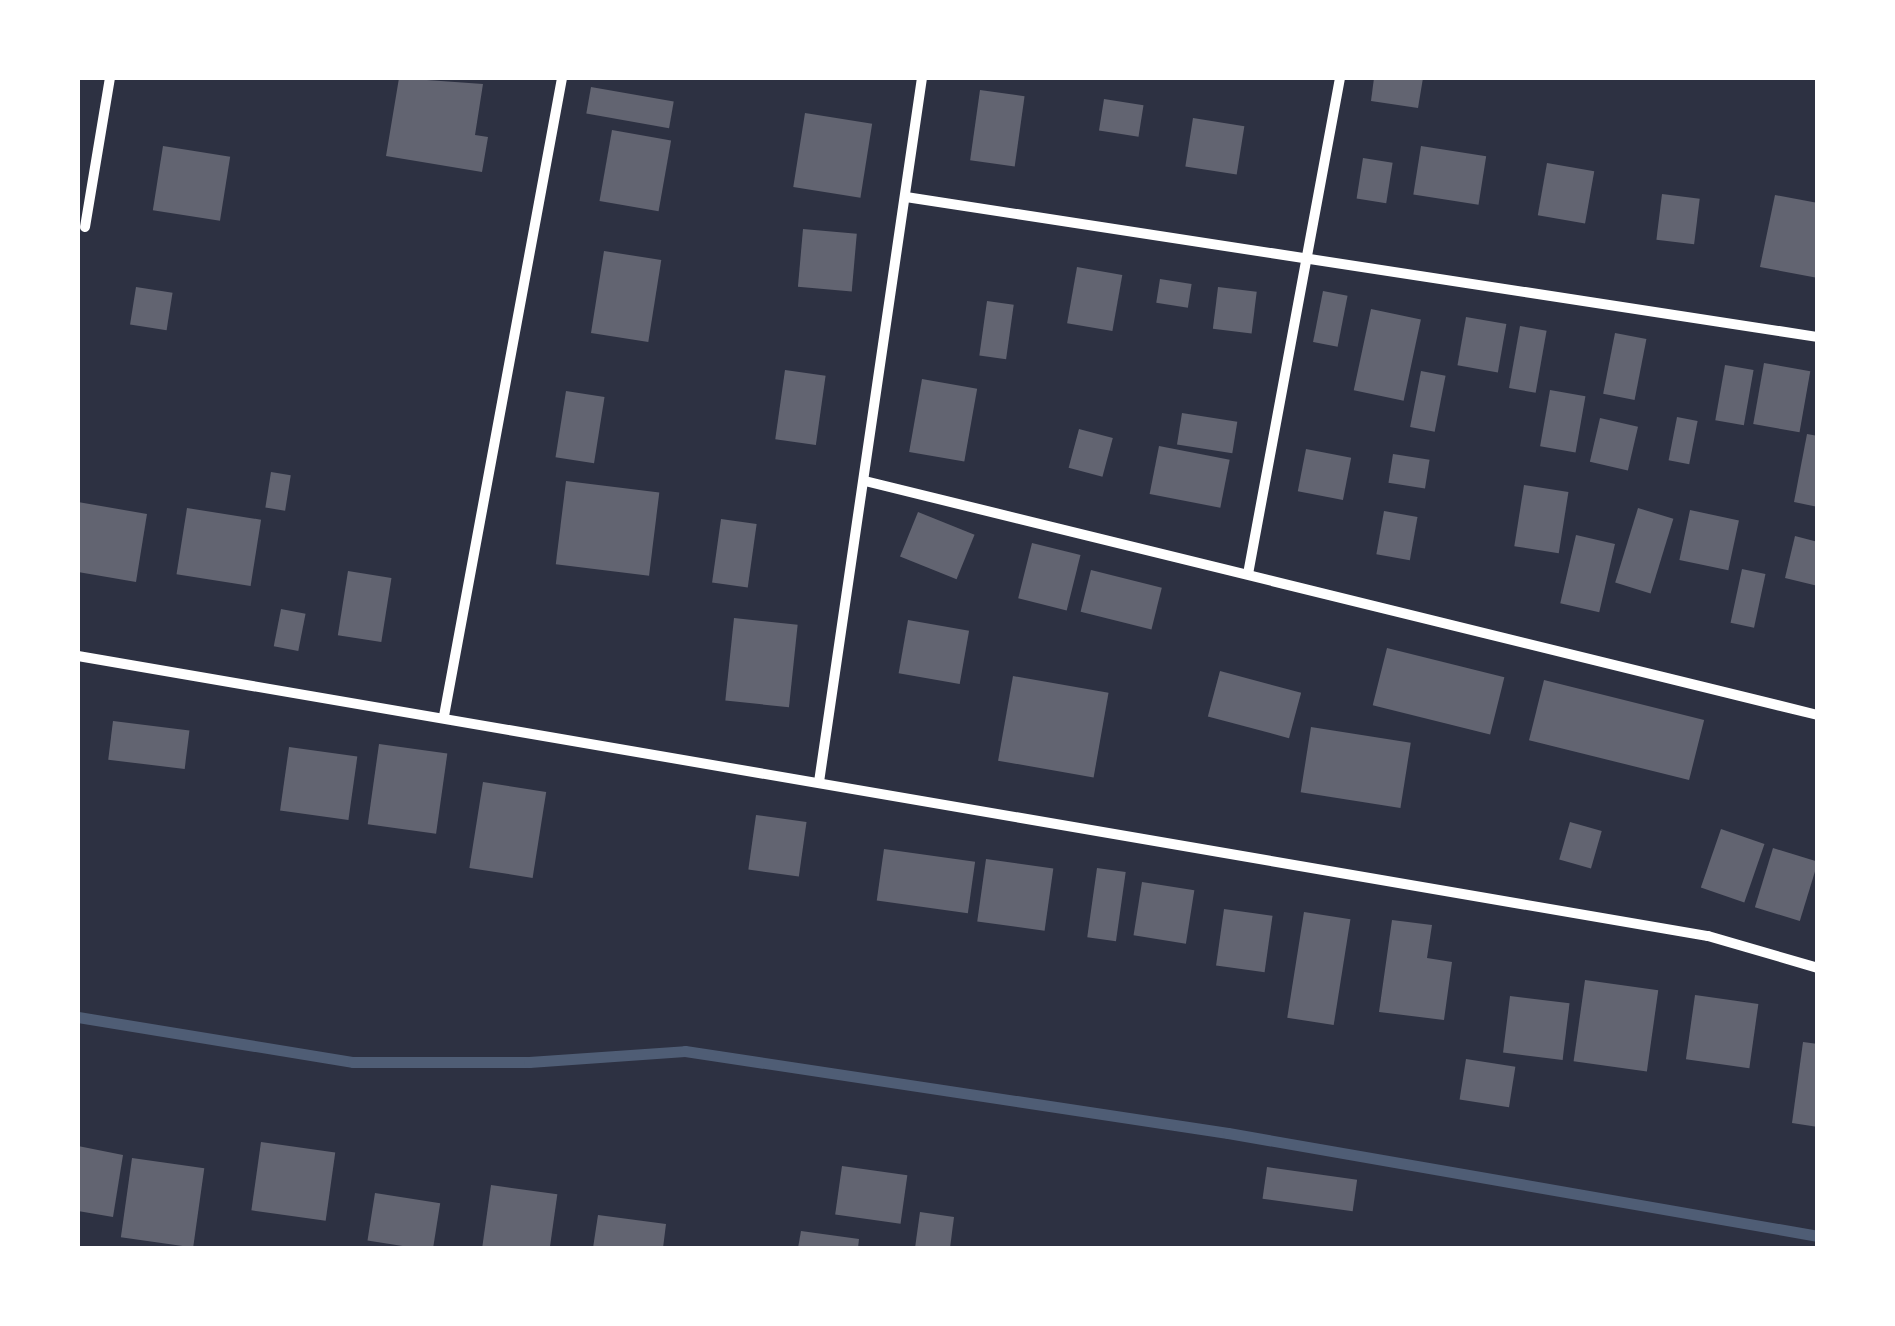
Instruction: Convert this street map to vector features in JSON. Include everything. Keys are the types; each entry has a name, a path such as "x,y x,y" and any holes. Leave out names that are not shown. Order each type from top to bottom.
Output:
{"street":[{"path":"86,227 110,78"},
{"path":"444,716 562,78"},
{"path":"820,782 922,78"},
{"path":"1248,574 1310,261 1340,78"},
{"path":"906,196 1818,336"},
{"path":"865,481 1818,715"},
{"path":"78,656 1708,936 1818,968"}],"building":[{"path":"399,78 483,84 475,135 488,137 482,172 386,156"},
{"path":"1374,78 1423,78 1418,108 1371,101"},
{"path":"591,87 674,102 669,128 586,114"},
{"path":"980,90 1025,96 1015,167 970,160"},
{"path":"1104,99 1144,105 1139,137 1099,131"},
{"path":"805,113 872,124 860,198 793,187"},
{"path":"1193,118 1244,126 1237,175 1185,166"},
{"path":"612,130 671,140 659,211 599,201"},
{"path":"163,146 230,157 220,221 153,210"},
{"path":"1421,146 1486,156 1479,205 1413,194"},
{"path":"1363,158 1393,163 1386,203 1357,198"},
{"path":"1547,163 1594,171 1585,224 1538,215"},
{"path":"1662,194 1700,199 1694,244 1656,240"},
{"path":"1775,195 1818,203 1818,278 1760,267"},
{"path":"803,229 857,234 852,291 798,287"},
{"path":"604,251 661,260 648,342 591,333"},
{"path":"1077,267 1122,275 1112,331 1067,323"},
{"path":"1160,279 1192,284 1188,308 1156,303"},
{"path":"136,287 173,293 167,330 130,325"},
{"path":"1218,287 1257,292 1252,333 1213,329"},
{"path":"1323,291 1348,296 1338,347 1313,342"},
{"path":"987,301 1014,305 1006,359 979,355"},
{"path":"1371,309 1421,320 1404,401 1354,390"},
{"path":"1466,317 1506,324 1498,372 1457,365"},
{"path":"1520,326 1547,331 1536,393 1509,388"},
{"path":"1615,333 1646,339 1635,400 1603,394"},
{"path":"1764,363 1810,371 1800,432 1753,424"},
{"path":"1725,365 1754,370 1744,425 1715,420"},
{"path":"785,370 826,376 816,445 775,439"},
{"path":"1421,371 1446,376 1435,432 1410,427"},
{"path":"922,379 977,389 964,462 909,452"},
{"path":"1550,390 1585,396 1576,452 1540,446"},
{"path":"566,391 605,397 594,463 556,457"},
{"path":"1182,413 1237,422 1232,453 1177,445"},
{"path":"1677,417 1698,421 1689,464 1669,460"},
{"path":"1600,418 1638,427 1628,471 1590,462"},
{"path":"1079,429 1113,438 1102,477 1069,468"},
{"path":"1807,434 1818,436 1818,507 1794,502"},
{"path":"1159,446 1230,460 1220,508 1150,494"},
{"path":"1306,449 1351,458 1343,500 1298,491"},
{"path":"1393,454 1430,460 1425,488 1388,483"},
{"path":"271,472 291,475 285,511 265,508"},
{"path":"566,481 659,492 649,576 556,564"},
{"path":"1524,485 1568,492 1559,553 1514,546"},
{"path":"78,502 147,514 136,582 78,572"},
{"path":"187,508 261,520 251,586 177,574"},
{"path":"1638,508 1673,519 1651,593 1615,583"},
{"path":"1690,510 1739,520 1728,570 1679,560"},
{"path":"1384,511 1417,517 1410,560 1376,554"},
{"path":"918,512 975,535 957,579 900,557"},
{"path":"721,519 757,524 748,587 712,582"},
{"path":"1576,535 1615,544 1599,612 1560,603"},
{"path":"1795,536 1818,542 1818,586 1785,578"},
{"path":"1032,543 1081,555 1067,610 1018,598"},
{"path":"1742,569 1765,574 1754,628 1731,623"},
{"path":"1091,570 1162,588 1151,629 1081,612"},
{"path":"348,571 391,578 381,642 338,635"},
{"path":"281,609 306,614 298,651 274,646"},
{"path":"734,618 798,625 789,707 725,701"},
{"path":"908,620 969,631 960,684 899,673"},
{"path":"1387,648 1504,677 1490,735 1373,705"},
{"path":"1220,671 1301,693 1289,738 1208,716"},
{"path":"1013,676 1109,693 1094,778 998,761"},
{"path":"1544,680 1704,720 1689,780 1529,740"},
{"path":"113,721 189,730 185,769 108,760"},
{"path":"1311,727 1411,743 1400,808 1301,792"},
{"path":"379,744 447,754 436,834 368,824"},
{"path":"289,747 357,757 348,820 280,810"},
{"path":"483,782 546,792 533,878 469,868"},
{"path":"756,815 807,822 799,877 748,869"},
{"path":"1570,822 1602,831 1591,869 1559,859"},
{"path":"1721,829 1764,844 1744,903 1701,888"},
{"path":"1773,848 1818,862 1800,921 1755,907"},
{"path":"884,849 975,862 968,913 877,900"},
{"path":"986,859 1053,868 1045,931 977,921"},
{"path":"1097,868 1126,872 1116,941 1087,937"},
{"path":"1142,882 1194,890 1186,944 1134,935"},
{"path":"1224,909 1273,916 1265,972 1216,965"},
{"path":"1304,912 1350,919 1334,1025 1287,1018"},
{"path":"1392,920 1432,925 1427,958 1452,962 1444,1020 1379,1012"},
{"path":"1585,980 1658,990 1647,1072 1574,1061"},
{"path":"1695,995 1758,1004 1749,1068 1686,1059"},
{"path":"1510,996 1570,1003 1563,1060 1503,1053"},
{"path":"1803,1042 1818,1044 1818,1127 1792,1123"},
{"path":"1466,1059 1515,1067 1509,1107 1460,1099"},
{"path":"261,1142 335,1152 326,1221 251,1210"},
{"path":"78,1146 123,1155 113,1217 78,1211"},
{"path":"132,1158 204,1168 193,1247 121,1237"},
{"path":"842,1166 907,1175 901,1224 835,1215"},
{"path":"1267,1167 1357,1180 1353,1211 1263,1199"},
{"path":"491,1185 557,1194 550,1248 482,1246"},
{"path":"375,1193 440,1203 433,1248 367,1240"},
{"path":"920,1212 954,1217 950,1248 915,1248"},
{"path":"598,1215 666,1224 663,1248 593,1248"},
{"path":"801,1231 859,1239 858,1248 798,1248"}],"waterway":[{"path":"78,1017 353,1062 529,1062 685,1051 1228,1133 1818,1236"}]}
